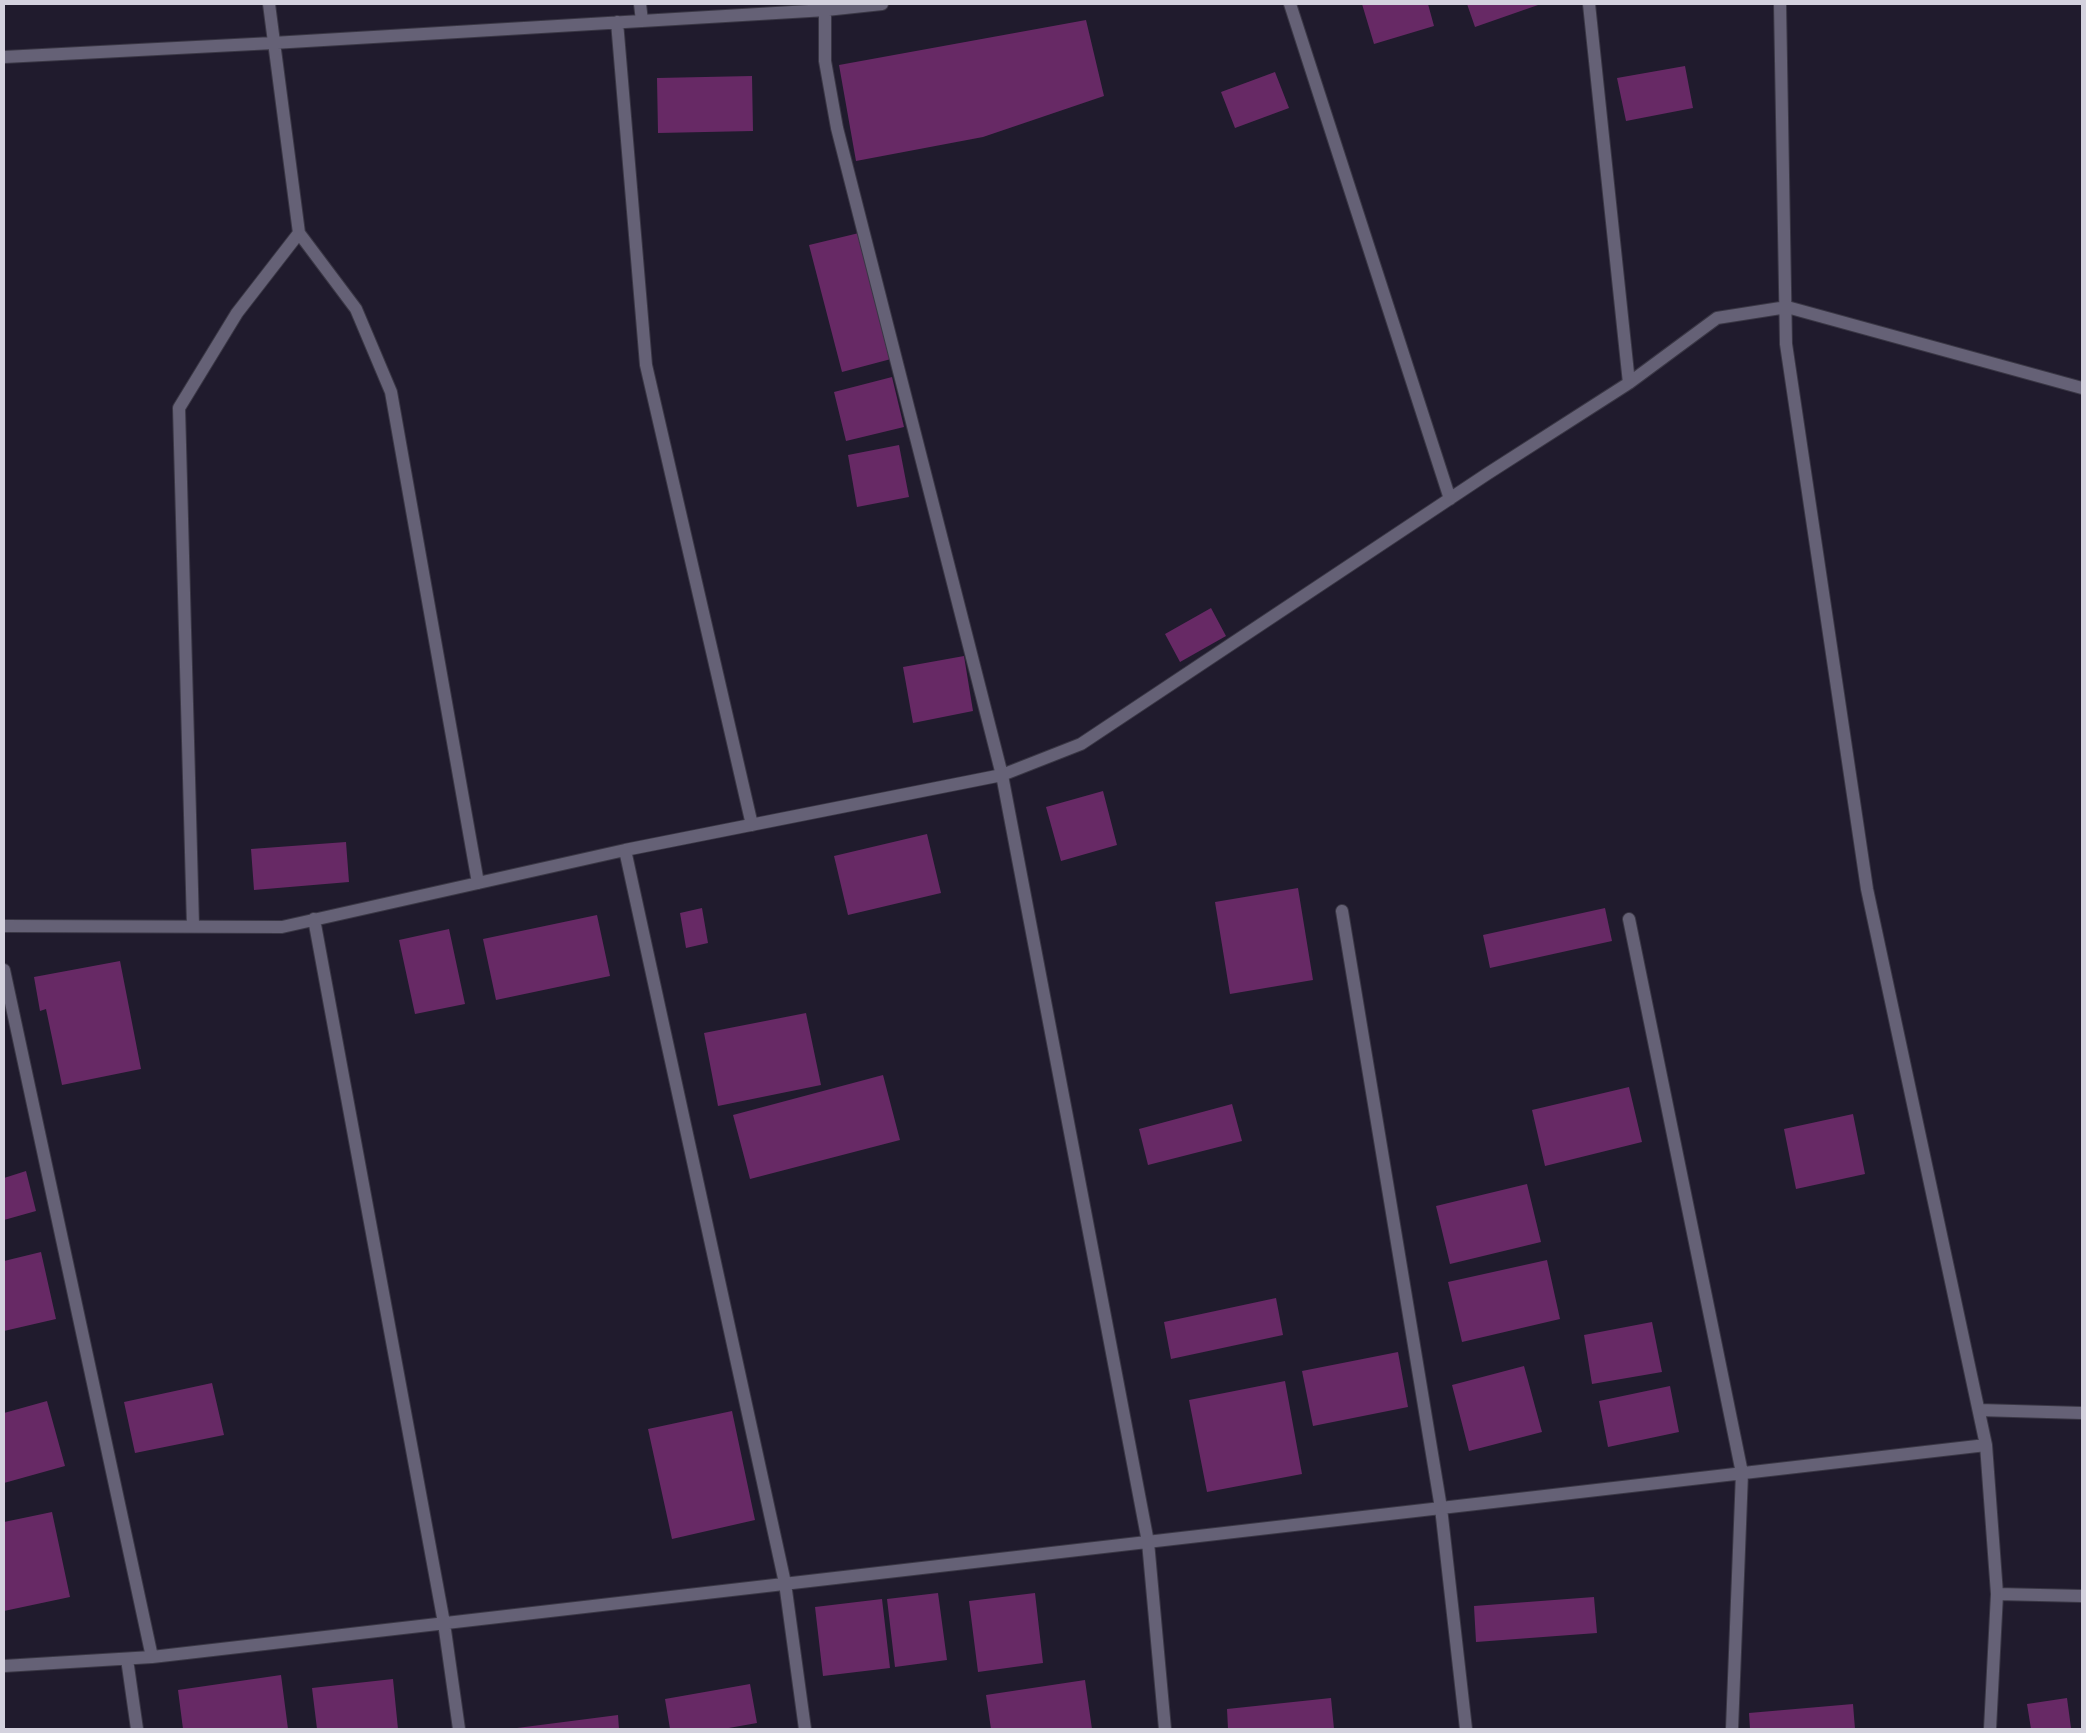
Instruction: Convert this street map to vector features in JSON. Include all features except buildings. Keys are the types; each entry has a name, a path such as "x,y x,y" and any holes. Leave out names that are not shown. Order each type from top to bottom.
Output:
{"street":[{"path":"269,4 298,233 356,309 390,392 478,883"},
{"path":"640,4 642,21"},
{"path":"4,57 642,21 882,4"},
{"path":"1290,4 1450,499"},
{"path":"1589,4 1629,383"},
{"path":"1780,4 1787,307 1786,344 1867,889 1986,1445 1997,1594 1990,1729"},
{"path":"825,7 825,61 837,128 1002,775 1148,1542 1165,1729"},
{"path":"617,22 646,365 752,825"},
{"path":"193,926 179,408 237,313 298,233"},
{"path":"4,926 282,927 626,850 1002,775 1081,744 1450,499 1629,383 1717,318 1787,307 2082,388"},
{"path":"626,850 785,1583 805,1729"},
{"path":"1342,911 1441,1508 1466,1729"},
{"path":"314,919 444,1623 459,1729"},
{"path":"1629,920 1742,1473 1732,1729"},
{"path":"4,970 152,1657"},
{"path":"1979,1410 2082,1413"},
{"path":"4,1666 152,1657 1986,1445"},
{"path":"1997,1594 2082,1596"},
{"path":"127,1659 137,1729"}]}
